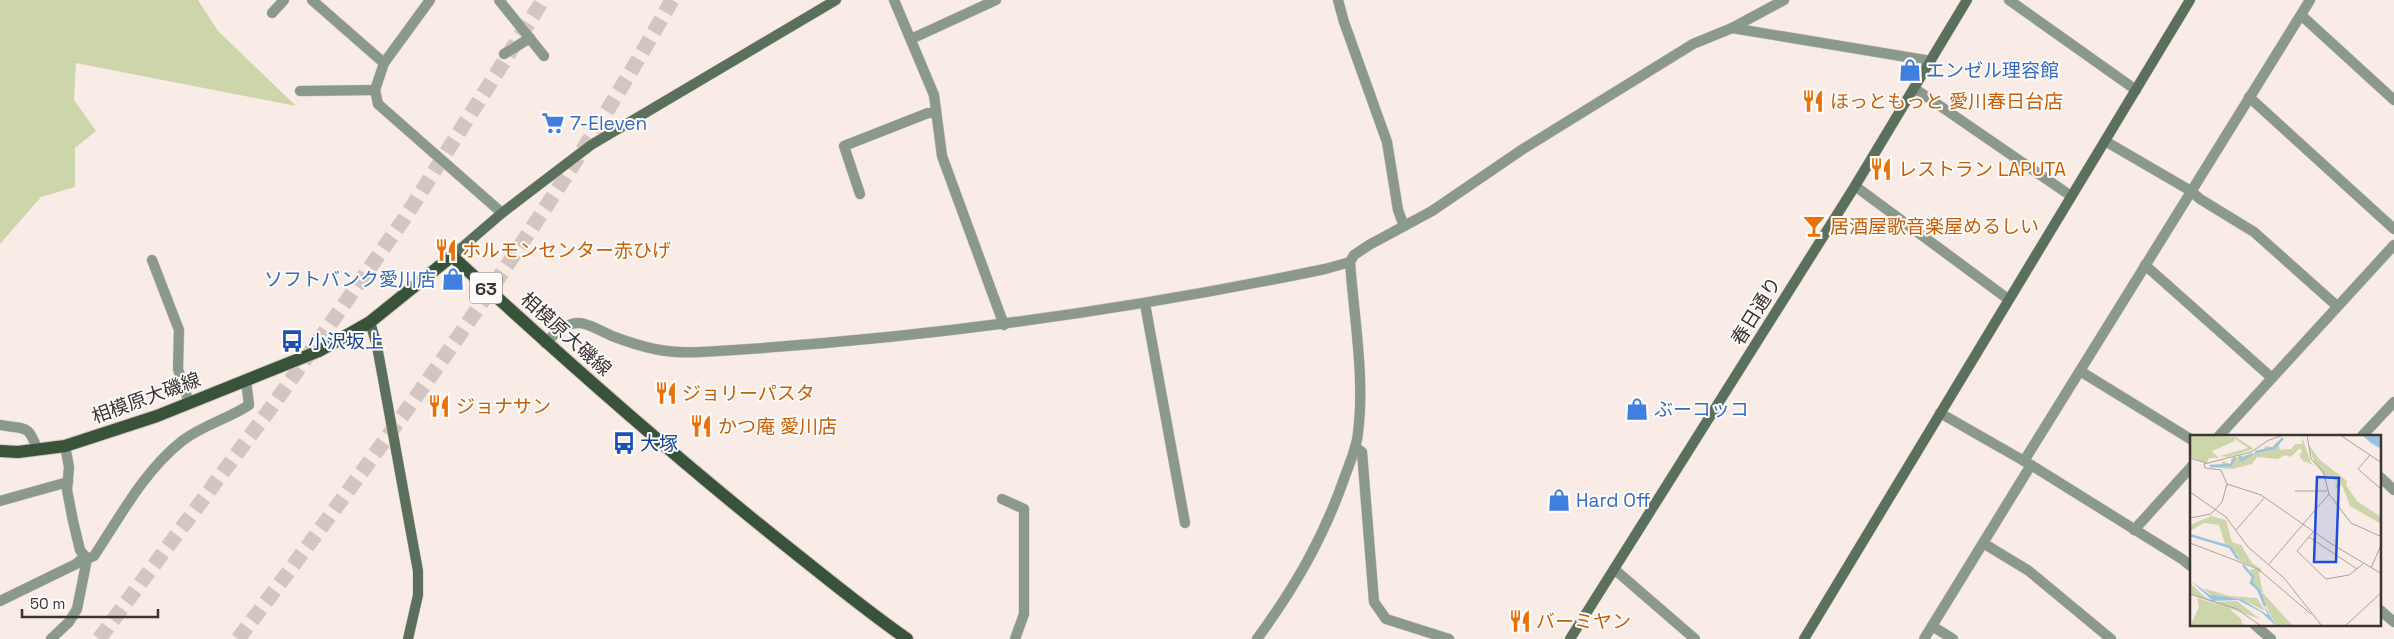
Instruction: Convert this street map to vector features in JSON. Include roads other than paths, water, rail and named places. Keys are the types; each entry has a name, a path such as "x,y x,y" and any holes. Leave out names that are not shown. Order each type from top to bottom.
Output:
{"main road":[{"name":"相模原大磯線","path":"0,451 37,450 65,446 189,403 319,351 370,322 452,256 545,343 705,480 874,616 907,639"}],"street":[{"path":"272,13 284,0"},
{"path":"312,0 384,63"},
{"path":"430,0 384,63 374,90 378,104 502,213"},
{"path":"499,0 544,56"},
{"path":"452,256 502,213 590,145 836,0"},
{"path":"894,0 934,95 942,156 1004,324"},
{"path":"911,39 996,0"},
{"path":"1338,0 1344,22 1387,142 1398,210 1404,226"},
{"name":"春日通り","path":"1570,639 1855,186 1967,0"},
{"path":"2009,0 2136,90"},
{"path":"1804,639 2190,0"},
{"path":"1924,639 1983,543 2080,370 2310,0"},
{"path":"1257,639 1278,611 1314,552 1334,508 1355,447 1361,407 1350,262 1354,255 1460,193 1523,149 1693,44 1732,28 1782,1"},
{"path":"2301,15 2394,100"},
{"path":"1732,28 1931,61"},
{"path":"504,54 530,38"},
{"path":"1914,88 2071,196"},
{"path":"300,91 374,90"},
{"path":"2249,97 2394,229"},
{"path":"860,194 844,146 928,113 936,113"},
{"path":"2105,141 2191,191 2200,199 2254,232 2337,306"},
{"path":"1855,186 2008,299"},
{"path":"2219,435 2394,245"},
{"path":"152,260 179,330 178,369 189,403"},
{"path":"545,343 564,326 580,323 643,347 680,354 794,347 1004,324 1145,304 1283,278 1350,262"},
{"path":"2145,266 2272,378"},
{"path":"1145,304 1185,523"},
{"path":"370,322 381,365 418,571 418,595 408,639"},
{"path":"2080,370 2190,439"},
{"path":"0,601 86,558 94,556 144,482 162,459 182,441 206,426 237,413 249,405 246,381"},
{"path":"2363,435 2394,402"},
{"path":"1940,413 2027,463 2190,565"},
{"path":"0,425 25,429 31,432 37,450"},
{"path":"51,639 69,622 77,608 86,558 80,550 67,490 69,467 65,446"},
{"path":"1355,447 1362,452 1374,602 1386,619 1449,639"},
{"path":"2134,530 2190,468"},
{"path":"2382,479 2394,490"},
{"path":"0,501 68,482"},
{"path":"1002,499 1024,509 1024,614 1015,639"},
{"path":"1983,543 2028,571 2111,639"},
{"path":"1614,569 1695,639"},
{"path":"2382,612 2394,622"},
{"path":"1932,626 1953,639"},
{"path":"2257,626 2270,639"}],"tunnel":[{"path":"99,639 276,401 404,219 543,0"},
{"path":"238,639 390,433 501,274 618,93 672,0"}],"place":[{"name":"エンゼル理容館","path":"1910,70"},
{"name":"ほっともっと 愛川春日台店","path":"1813,101"},
{"name":"7-Eleven","path":"553,123"},
{"name":"レストラン LAPUTA","path":"1881,169"},
{"name":"居酒屋歌音楽屋めるしい","path":"1814,226"},
{"name":"ホルモンセンター赤ひげ","path":"446,250"},
{"name":"ソフトバンク愛川店","path":"453,279"},
{"name":"小沢坂上","path":"292,341"},
{"name":"ジョリーパスタ","path":"666,393"},
{"name":"ジョナサン","path":"439,406"},
{"name":"ぶーコッコ","path":"1637,409"},
{"name":"かつ庵 愛川店","path":"701,426"},
{"name":"大塚","path":"624,443"},
{"name":"Hard Off","path":"1559,500"},
{"name":"バーミヤン","path":"1520,621"}]}
